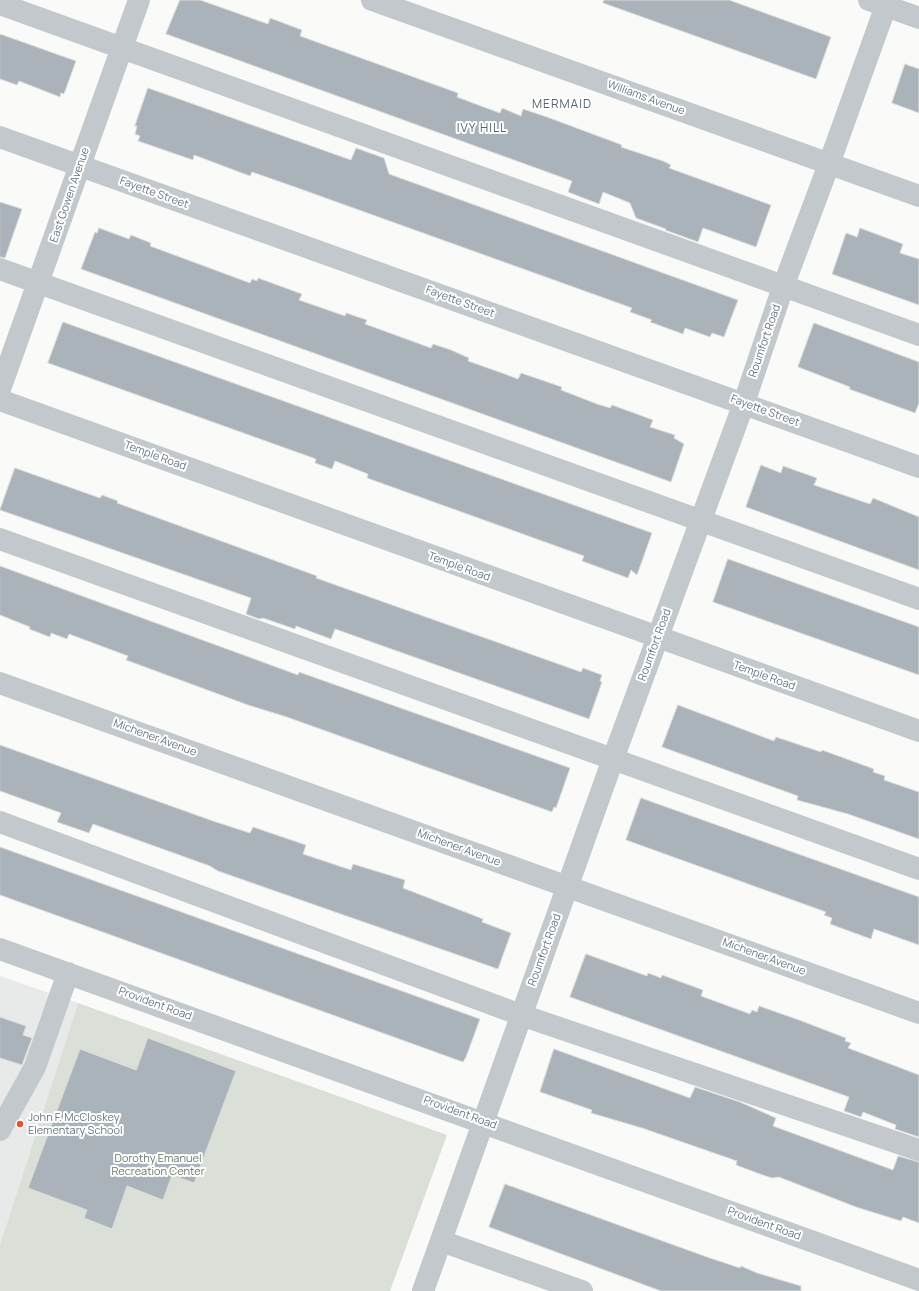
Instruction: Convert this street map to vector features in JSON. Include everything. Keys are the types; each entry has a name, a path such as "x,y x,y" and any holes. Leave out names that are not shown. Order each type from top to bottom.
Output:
{"street":[{"name":"East Gowen Avenue","path":"0,389 139,0"},
{"name":"Williams Avenue","path":"372,0 919,196"},
{"path":"881,2 919,18"},
{"name":"Roumfort Road","path":"423,1291 613,759 744,403 783,286 830,164 881,2"},
{"path":"0,4 919,335"},
{"name":"Fayette Street","path":"0,137 919,466"},
{"path":"0,269 919,599"},
{"name":"Temple Road","path":"0,400 657,638 919,731"},
{"path":"0,539 919,869"},
{"name":"Michener Avenue","path":"0,683 919,1013"},
{"path":"0,822 521,1015 919,1150"},
{"name":"Provident Road","path":"0,949 484,1122 919,1280"},
{"path":"0,1130 35,1067 68,973"},
{"path":"441,1242 582,1291"}],"shaded area":[{"name":"John F. McCloskey Elementary School","path":"0,976 78,1003 0,1245"}],"green space":[{"name":"Dorothy Emanuel Recreation Center","path":"78,1003 447,1135 390,1291 0,1291 0,1245"}],"building":[{"path":"180,0 200,0 268,24 270,18 302,30 300,36 458,93 457,97 481,106 500,113 502,108 521,116 523,109 547,117 622,145 621,147 663,161 671,165 669,168 771,205 756,247 703,228 698,242 636,218 630,203 603,192 599,204 568,192 572,181 166,34"},
{"path":"604,0 729,0 831,37 816,79 603,3"},
{"path":"0,34 76,61 64,94 61,93 60,97 19,81 17,85 0,79"},
{"path":"905,64 919,69 919,113 892,103"},
{"path":"148,88 351,160 356,148 384,158 389,174 738,300 724,337 712,333 710,337 685,328 683,334 650,322 652,320 630,312 632,308 295,187 252,172 250,176 194,155 193,160 138,141 140,136 135,134 137,126 135,126"},
{"path":"0,202 22,209 5,258 0,257"},
{"path":"99,228 129,239 131,235 151,243 150,246 250,283 252,279 257,281 258,278 302,294 299,300 345,316 346,313 367,320 365,324 431,348 433,344 451,350 469,358 468,361 518,379 521,373 562,387 561,390 597,404 610,408 612,405 653,420 650,427 675,435 674,438 684,444 671,482 81,269 95,232 97,233"},
{"path":"860,228 903,244 900,253 919,259 919,305 832,274 846,233 857,237"},
{"path":"63,322 652,533 637,575 631,570 628,578 582,561 584,556 367,478 368,474 335,461 332,469 315,463 316,459 48,363"},
{"path":"814,323 919,362 919,403 915,413 849,389 850,387 798,367"},
{"path":"761,465 781,473 783,466 817,478 814,485 870,504 873,498 919,517 919,570 746,507"},
{"path":"15,468 100,498 102,495 118,501 117,503 317,576 316,578 581,672 583,668 602,675 600,681 602,682 589,719 335,629 331,639 296,626 295,629 263,618 259,619 246,614 251,598 0,510"},
{"path":"728,559 919,627 919,675 713,602"},
{"path":"0,566 298,675 299,672 570,768 556,808 554,807 552,812 284,716 248,705 126,660 128,656 69,634 67,639 51,633 50,637 29,629 30,627 0,615"},
{"path":"678,705 774,741 776,737 821,752 822,750 874,769 873,772 885,776 884,780 919,792 919,839 848,814 797,800 798,796 662,747"},
{"path":"0,745 213,821 250,833 253,827 306,845 303,854 351,870 353,864 405,880 403,888 483,919 482,922 511,933 498,969 218,871 210,866 93,824 89,833 57,822 61,813 0,791"},
{"path":"641,798 919,897 919,945 874,929 871,939 830,924 832,918 824,915 826,912 626,840"},
{"path":"0,847 480,1019 466,1057 463,1062 0,895"},
{"path":"586,954 647,976 648,973 661,978 662,975 703,990 701,996 750,1014 752,1010 757,1012 759,1006 799,1020 846,1038 845,1041 851,1043 848,1048 919,1075 919,1137 895,1129 896,1125 863,1112 861,1117 844,1111 849,1097 570,997"},
{"path":"0,1017 26,1026 23,1035 32,1038 22,1065 0,1058"},
{"name":"Dorothy Emanuel Recreation Center","path":"148,1038 236,1071 194,1183 172,1175 163,1200 127,1186 112,1229 84,1218 87,1210 28,1188 80,1049 136,1070"},
{"path":"554,1049 690,1098 695,1087 740,1102 776,1118 773,1126 893,1170 898,1156 919,1162 919,1223 903,1217 901,1221 856,1207 779,1177 772,1178 760,1174 736,1165 737,1161 642,1128 591,1113 592,1110 540,1092"},
{"path":"505,1184 707,1257 740,1268 741,1266 757,1273 801,1286 801,1291 661,1291 489,1227"}],"place":[{"name":"John F. McCloskey Elementary School","path":"20,1124"}],"district":[{"name":"MERMAID","path":"562,105"},
{"name":"IVY HILL","path":"482,129"}]}
